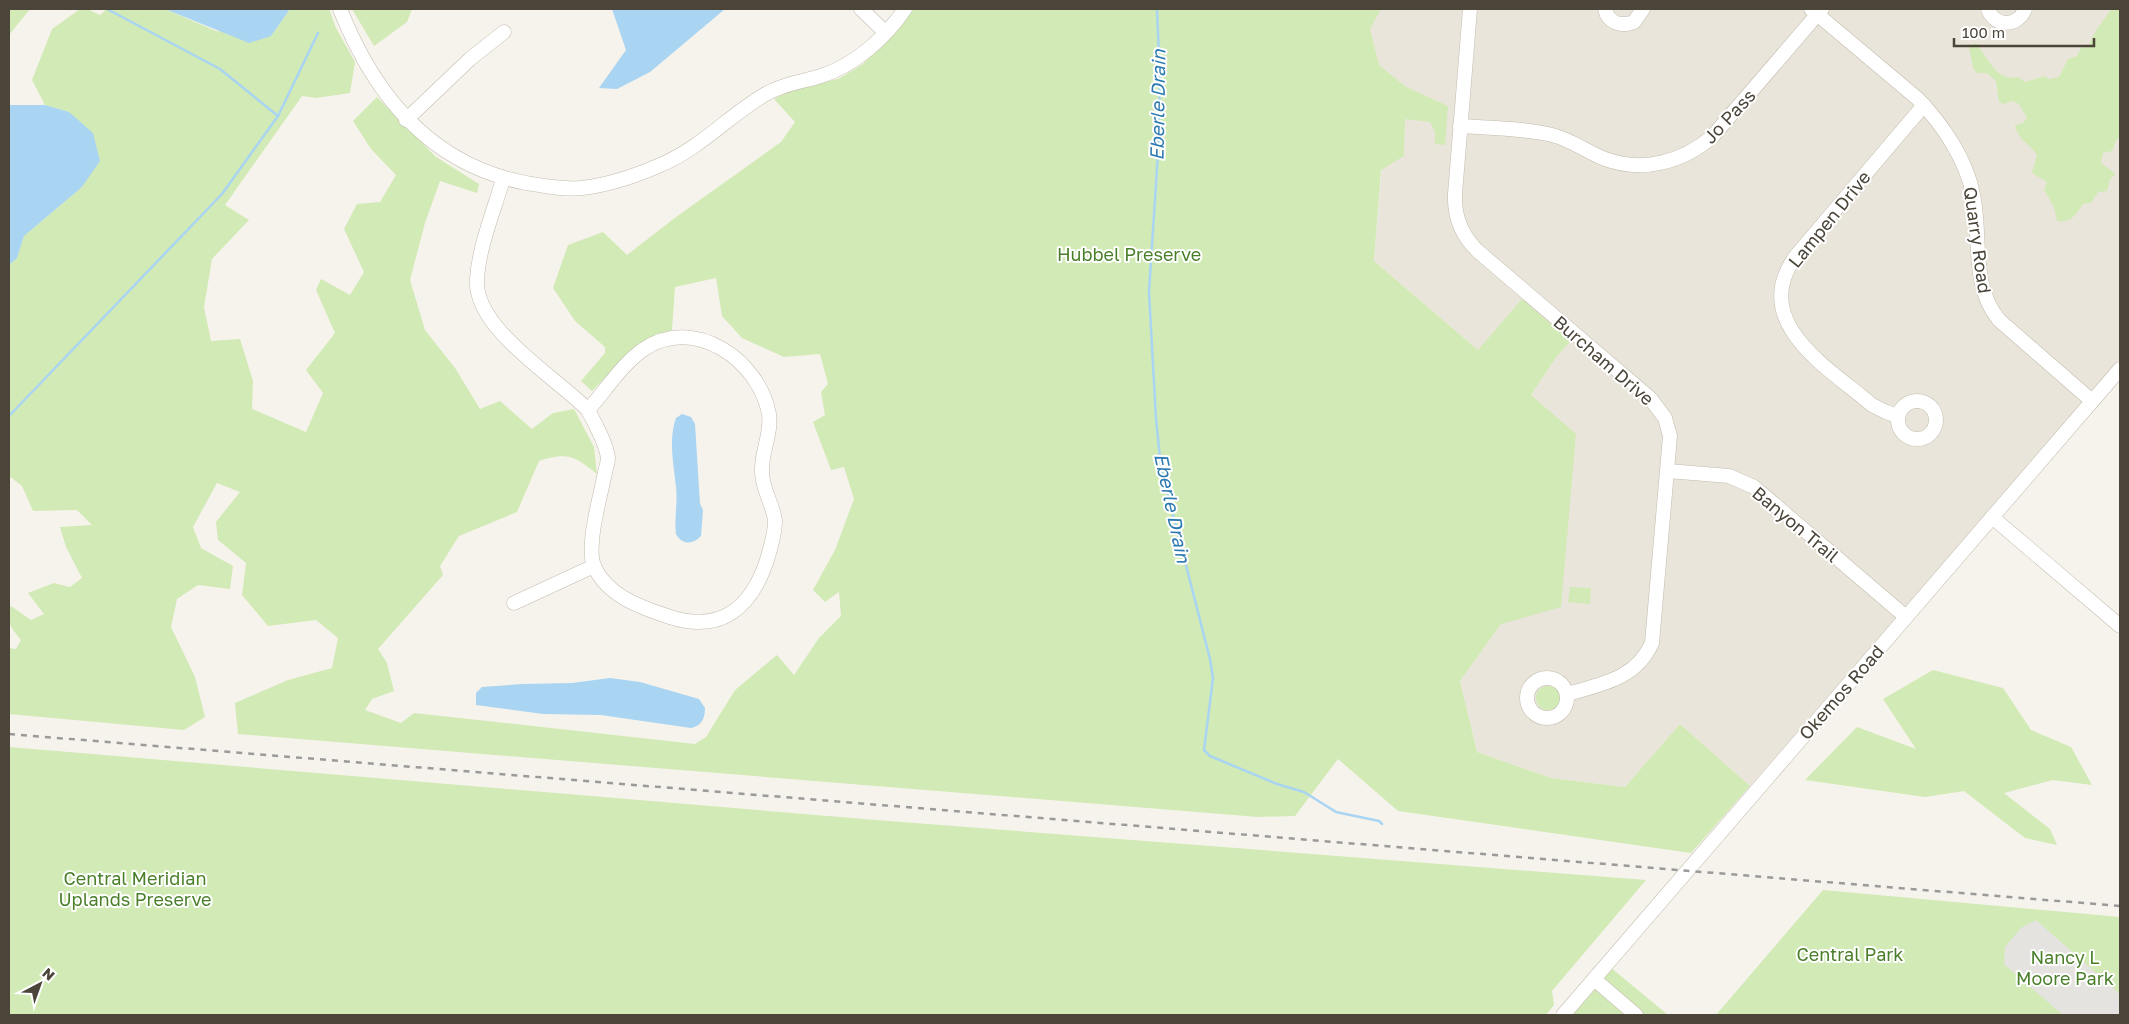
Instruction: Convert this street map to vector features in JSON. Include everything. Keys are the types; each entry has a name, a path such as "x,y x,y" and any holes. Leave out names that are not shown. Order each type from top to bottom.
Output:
{"street":[{"path":"340,9 349,33 377,81 406,120 443,150 503,178 547,187 581,188 610,182 658,166 704,141 762,96 777,88 820,76 844,66 857,58 885,32 905,9"},
{"path":"861,9 885,32"},
{"name":"Burcham Drive","path":"1470,9 1455,203 1458,219 1464,234 1480,253 1656,404 1665,418 1670,436 1655,634 1649,651 1638,665 1624,676 1567,694"},
{"path":"1605,9 1612,21 1623,25 1638,19 1644,9"},
{"path":"1988,9 1996,20 2006,23 2020,18 2026,9"},
{"name":"Jo Pass","path":"1460,126 1550,135 1574,142 1605,159 1628,164 1652,165 1674,160 1694,150 1712,137 1817,10"},
{"name":"Quarry Road","path":"1817,10 1924,105 1959,156 1970,181 1975,207 1980,280 1989,307 1999,320 2092,401"},
{"path":"406,120 470,59 504,32"},
{"name":"Lampen Drive","path":"1898,416 1872,405 1800,343 1785,320 1781,294 1784,278 1795,257 1924,105"},
{"path":"503,178 478,265 476,281 478,296 494,324 588,410 600,434 608,458 592,537 594,566 612,590 626,600 694,624 715,622 732,613 750,598 757,587 770,550 775,518 766,496 762,478 761,462 770,417 767,403 758,383 743,365 725,350 704,340 682,335 660,341 645,349 633,359 588,410"},
{"name":"Okemos Road","path":"1562,1015 2120,368"},
{"name":"Banyon Trail","path":"1668,471 1729,476 1754,487 1906,617"},
{"path":"1992,517 2120,626"},
{"path":"514,603 594,566"},
{"path":"1594,978 1636,1015"}],"shaded area":[{"path":"1311,9 2120,9 2120,359 1750,786 1680,724 1625,787 1551,778 1477,752 1460,681 1501,624 1531,395 1557,356 1571,341 1478,350 1374,261 1389,77"},
{"path":"2036,920 2120,994 2120,1015 2063,1015 2004,964 2005,947 2021,928"}],"green space":[{"path":"9,9 30,9 9,35"},
{"name":"Hubbel Preserve","path":"80,9 87,9 100,15 107,9 165,9 216,31 271,36 290,9 329,9 336,28 355,62 350,93 316,98 302,96 225,205 249,220 212,259 204,307 211,341 240,339 253,381 252,409 306,432 323,393 306,370 335,333 316,290 321,279 350,295 364,272 344,229 357,204 380,202 396,175 371,149 353,121 377,97 436,157 479,184 477,193 440,181 425,223 410,280 425,330 455,368 480,409 500,401 532,429 553,413 574,409 594,447 597,474 570,457 564,456 539,461 517,512 459,536 440,566 443,575 378,649 387,663 394,691 372,699 365,710 401,723 414,713 695,744 706,737 735,690 777,655 794,675 819,638 841,616 839,592 825,602 813,590 835,550 854,499 844,467 831,470 813,422 825,415 821,392 828,384 820,354 784,357 742,338 722,316 716,278 675,287 672,330 639,343 592,391 581,381 605,353 605,347 575,321 553,288 568,245 603,232 627,255 676,217 781,142 795,122 774,99 794,88 838,79 863,64 890,36 911,9 1381,9 1370,29 1379,65 1406,87 1448,106 1445,145 1435,144 1435,132 1430,122 1405,119 1404,156 1381,170 1374,261 1478,350 1522,299 1571,341 1557,356 1531,395 1576,434 1561,607 1501,624 1460,681 1477,752 1551,778 1625,787 1680,724 1750,786 1691,853 1398,811 1338,759 1295,816 1258,817 238,734 235,703 288,680 332,668 338,638 316,620 268,626 242,595 246,563 218,540 216,522 240,492 217,483 193,527 201,548 233,566 230,589 198,585 177,599 171,627 195,677 205,717 184,730 9,714 9,648 16,649 21,640 10,624 8,615 11,606 31,620 44,614 28,593 54,583 70,587 82,578 66,547 60,527 92,525 77,510 33,511 22,486 9,476 9,265 17,258 24,236 82,187 69,112 45,105 32,80 52,29"},
{"path":"352,9 412,9 407,22 374,46"},
{"path":"2111,9 2120,9 2120,137 2117,139 2112,151 2103,153 2101,163 2116,174 2110,179 2107,191 2098,192 2091,203 2083,204 2070,219 2057,221 2054,207 2044,190 2047,182 2032,173 2037,155 2016,130 2015,125 2023,123 2027,118 2019,104 2012,101 2003,104 1999,102 1996,81 1987,73 1977,73 1973,68 1969,47 1976,43 1993,67 2004,76 2018,77 2026,82 2044,76 2049,79 2059,77 2068,59 2077,56 2081,48 2089,46"},
{"path":"1570,587 1591,588 1590,604 1568,602"},
{"path":"1933,670 2003,688 2031,730 2071,747 2092,785 2053,780 2004,793 2050,829 2057,845 2025,838 1964,791 1925,797 1805,780 1857,727 1916,749 1883,699"},
{"path":"1548,686 1557,689 1560,698 1557,707 1548,710 1539,707 1536,698 1539,689"},
{"name":"Central Meridian Uplands Preserve","path":"9,747 876,820 1646,880 1552,991 1554,1005 1546,1015 9,1015"},
{"name":"Central Park","path":"1823,890 2120,917 2120,1015 1716,1015"},
{"path":"1610,967 1668,1015 1568,1015"}],"water":[{"path":"165,9 290,9 271,36 249,43"},
{"path":"612,9 725,9 650,72 617,89 599,88 626,50"},
{"path":"9,105 45,105 69,112 93,133 100,161 82,187 24,236 17,258 9,265"},
{"path":"682,414 691,417 695,424 700,504 703,510 701,536 691,542 684,542 676,534 676,493 672,435 676,418"},
{"path":"610,678 640,682 699,699 705,708 703,719 700,724 691,728 601,715 543,714 476,705 476,693 482,687 572,683"}],"waterway":[{"path":"107,9 220,69 278,116"},
{"name":"Eberle Drain","path":"1157,9 1160,83 1158,153 1149,292 1156,419 1161,468 1210,659 1213,678 1204,750 1210,756 1277,784 1304,792 1336,812 1379,821 1382,824"},
{"path":"9,416 222,194 278,116 318,33"}],"railway":[{"path":"9,734 2120,906"}],"park label":[{"name":"Nancy L Moore Park","path":"2065,968"}]}
